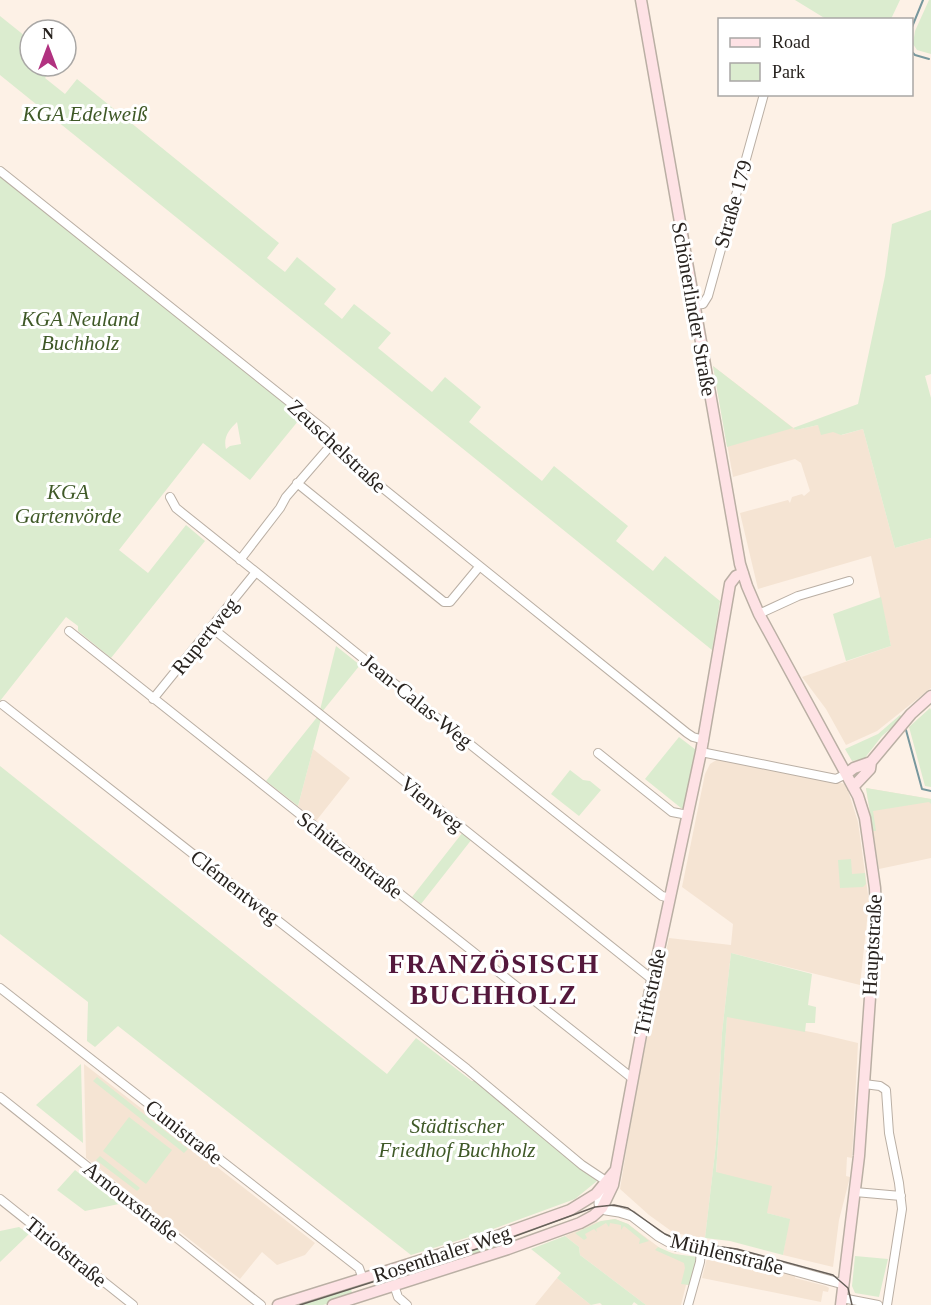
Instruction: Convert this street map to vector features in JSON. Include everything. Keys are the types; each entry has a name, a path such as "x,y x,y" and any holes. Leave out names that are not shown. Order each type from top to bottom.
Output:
{"main road":[{"name":"Schönerlinder Straße","path":"641,0 742,573 759,614 846,774"},
{"name":"Triftstraße","path":"602,1208 607,1185 615,1170 632,1078 702,752 730,584 736,576 742,573"},
{"path":"846,774 854,768 871,762 912,714 931,696"},
{"path":"853,787 870,768 871,762"},
{"name":"Hauptstraße","path":"842,1301 859,1156 876,897 865,818 846,774"},
{"name":"Rosenthaler Weg","path":"278,1305 486,1240 570,1210 607,1185"},
{"name":"Rosenthaler Weg","path":"333,1305 566,1228 593,1216 602,1208"},
{"path":"389,1271 394,1285"},
{"path":"363,1279 368,1294"}],"street":[{"name":"Straße 179","path":"694,305 703,304 708,296 763,96"},
{"name":"Zeuschelstraße","path":"0,171 326,431 331,445 479,567 687,734 704,740"},
{"path":"240,560 297,483 331,445"},
{"path":"297,483 444,602 450,602 479,567"},
{"name":"Jean-Calas-Weg","path":"170,497 176,508 240,560 602,849 662,896 670,898"},
{"name":"Rupertweg","path":"153,699 256,572"},
{"path":"759,614 798,596 849,581"},
{"name":"Vienweg","path":"212,628 653,980"},
{"name":"Schützenstraße","path":"69,631 632,1078"},
{"name":"Clémentweg","path":"3,705 467,1069 607,1185"},
{"path":"702,752 836,778 846,774"},
{"path":"598,753 672,812 688,815"},
{"name":"Cunistraße","path":"0,988 359,1268 363,1279"},
{"path":"864,1084 880,1086 886,1090 889,1133 901,1196 900,1227 887,1305"},
{"name":"Arnouxstraße","path":"0,1097 261,1305"},
{"path":"855,1192 901,1196"},
{"name":"Tiriotstraße","path":"0,1199 133,1305"},
{"name":"Mühlenstraße","path":"602,1208 632,1216 669,1243 742,1256 843,1284"},
{"path":"688,1305 701,1250"},
{"path":"394,1285 398,1297 407,1305"},
{"path":"842,1301 878,1305"}],"shaded area":[{"path":"713,366 796,430 818,425 842,435 863,429 895,548 931,538 931,688 877,731 846,745 826,709 802,677 891,646 871,556 758,589 740,513 788,500 790,503 792,497 802,494 804,496 810,491 801,463 795,459 733,477"},
{"path":"313,749 350,778 316,821 298,806"},
{"path":"718,759 846,784 858,822 869,902 860,985 731,953 722,1033 716,1144 705,1238 674,1233 649,1215 620,1189 637,1084 669,938 731,945 733,924 682,887 705,774 710,764"},
{"path":"866,788 931,799 931,858 879,869"},
{"path":"727,1016 858,1043 852,1158 847,1157 846,1176 850,1177 839,1220 833,1267 783,1255 789,1219 767,1213 716,1173"},
{"path":"84,1064 315,1243 305,1255 277,1265 262,1252 240,1279 86,1158"},
{"path":"615,1219 628,1224 664,1251 698,1259 690,1285 686,1285 681,1305 646,1305 580,1255 579,1247 565,1236 597,1222"},
{"path":"707,1258 743,1264 745,1261 779,1273 780,1270 795,1274 795,1278 826,1286 829,1288 828,1292 823,1291 821,1302 702,1278"},
{"path":"557,1278 591,1305 535,1305"}],"green space":[{"path":"795,0 900,0 891,18 824,18"},
{"path":"931,0 931,54 917,50 913,44 915,31"},
{"name":"KGA Edelweiß","path":"0,16 18,30 18,78 45,78 65,94 77,79 279,243 267,258 285,272 297,257 336,289 324,304 342,319 354,304 391,333 378,348 432,392 445,377 481,407 469,422 542,481 554,466 628,526 616,541 653,571 665,556 720,601 712,650 0,75"},
{"path":"0,174 303,415 250,480 203,443 119,550 148,573 186,525 205,541 111,658 78,631 78,626 66,617 0,701","holes":["237,422 241,444 226,449 227,434"]},
{"path":"931,210 931,374 925,376 931,398 931,538 895,548 863,429 841,435 833,432 821,435 818,425 796,430 793,428 858,404 885,276 892,224"},
{"path":"713,366 793,428 727,447"},
{"path":"881,597 891,646 846,661 833,614"},
{"path":"336,646 360,665 322,712 320,710"},
{"path":"930,708 931,787 925,786 909,727"},
{"path":"900,715 903,718 882,736 864,759 852,761 845,749 878,734"},
{"path":"318,716 321,719 298,806 266,781"},
{"path":"679,737 696,750 684,808 645,779"},
{"name":"Städtischer Friedhof Buchholz","path":"0,766 387,1074 416,1038 472,1081 476,1081 597,1181 575,1199 485,1232 411,1255 118,1026 95,1047 87,1041 88,1002 0,934"},
{"path":"570,770 601,790 579,816 551,794"},
{"path":"866,788 931,799 931,804 929,802 873,811 876,831 873,831"},
{"path":"463,832 472,839 421,904 412,897"},
{"path":"851,859 852,874 865,873 866,884 863,887 840,888 838,860"},
{"path":"731,953 812,974 808,1005 816,1007 815,1023 806,1023 805,1032 727,1017 716,1172 772,1186 767,1213 790,1219 783,1255 730,1241 705,1238 716,1144 722,1033"},
{"path":"81,1064 83,1143 36,1105"},
{"path":"97,1077 188,1149 184,1153 93,1081"},
{"path":"129,1117 172,1150 146,1184 103,1151"},
{"path":"100,1156 140,1188 137,1191 96,1160"},
{"path":"75,1170 119,1204 85,1211 57,1190"},
{"path":"615,1219 628,1224 649,1241 639,1244 640,1239 624,1226 621,1230 621,1225 610,1223 609,1227 606,1223 596,1229 597,1232 594,1229 585,1234 587,1238 584,1240 575,1233 601,1221"},
{"path":"19,1227 29,1234 0,1262 0,1231"},
{"path":"505,1236 509,1246 405,1280 401,1270"},
{"path":"565,1236 579,1247 580,1255 646,1305 638,1305 634,1302 632,1305 602,1305 600,1303 591,1305 557,1278 561,1273 531,1249"},
{"path":"658,1247 674,1254 698,1257 690,1285 681,1284 684,1263 655,1250"},
{"path":"855,1256 888,1259 879,1297 855,1293 852,1286"},
{"path":"350,1286 353,1296 323,1305 292,1305"}],"waterway":[{"path":"913,25 923,0"},
{"path":"913,53 929,59"},
{"path":"906,730 922,789 931,791"}],"tram line":[{"path":"300,1305 502,1241 595,1207 614,1205 628,1208 665,1234 684,1242 737,1249 833,1275 848,1288 852,1305"}],"district":[{"name":"FRANZÖSISCH BUCHHOLZ","path":"494,980"}],"park label":[{"name":"KGA Neuland Buchholz","path":"80,331"},
{"name":"KGA Gartenvörde","path":"68,504"}]}
